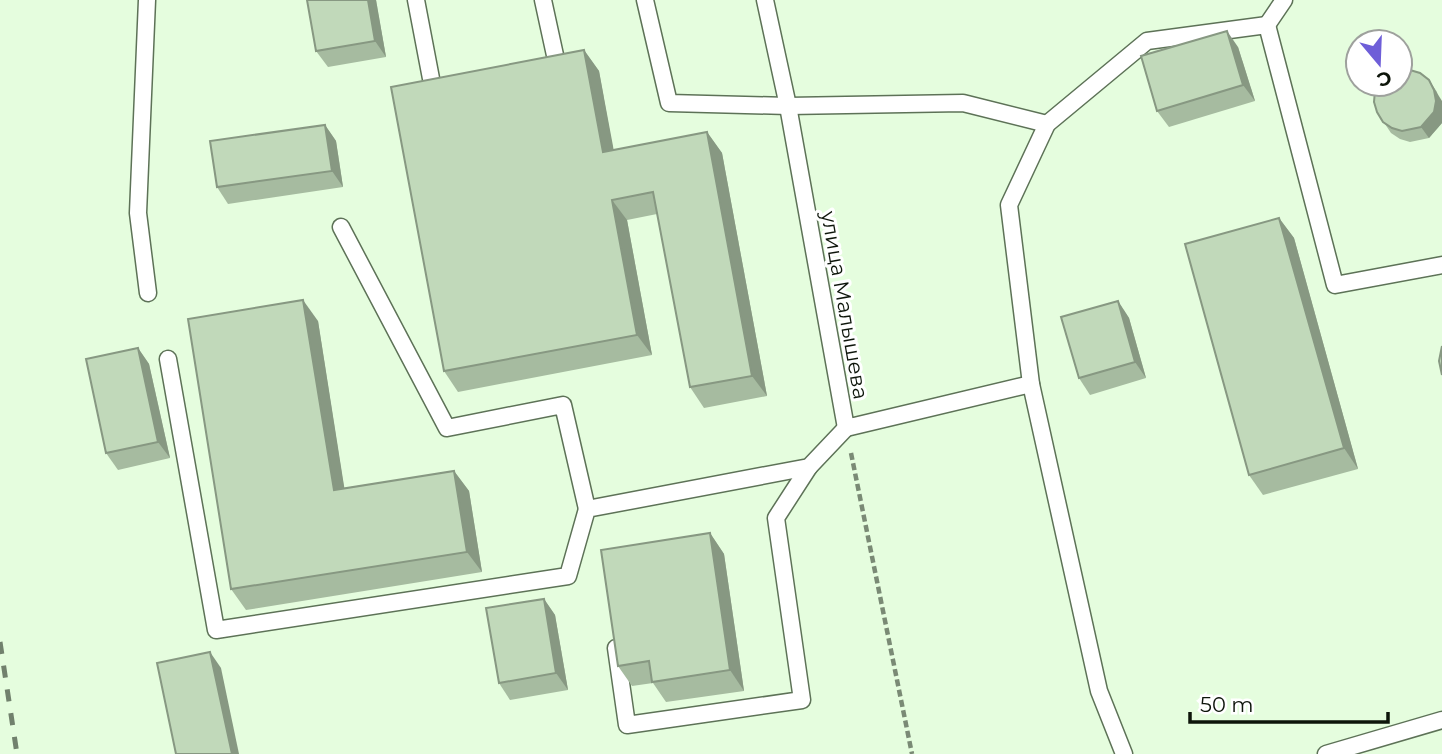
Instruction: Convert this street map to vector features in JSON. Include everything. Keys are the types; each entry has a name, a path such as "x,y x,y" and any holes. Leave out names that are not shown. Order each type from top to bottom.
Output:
{"lane":[{"path":"147,0 138,213 148,293"},
{"path":"416,0 433,89"},
{"path":"543,0 558,69"},
{"path":"645,0 669,103 788,106 963,103 1047,124"},
{"name":"улица Малышева","path":"765,0 788,106 846,428 1031,384"},
{"path":"1284,0 1267,26 1335,285 1442,265"},
{"path":"1124,754 1099,691 1031,384 1009,205 1047,124 1147,41 1267,26"},
{"path":"168,359 216,630 568,576 587,509 563,405 447,428 341,227"},
{"path":"613,628 627,725 802,699 776,518 809,467 846,428"},
{"path":"587,509 809,467"},
{"path":"1326,754 1442,720"}],"path":[{"path":"846,428 912,754"}],"building":[{"path":"307,0 368,0 375,41 316,51"},
{"path":"1227,31 1243,85 1157,111 1141,56"},
{"path":"584,50 603,152 707,132 752,376 690,387 653,192 612,200 637,335 444,371 391,87"},
{"path":"1414,71 1429,80 1436,101 1434,112 1421,127 1402,131 1383,122 1374,98 1414,98"},
{"path":"325,125 332,171 217,187 210,141"},
{"path":"1279,218 1344,448 1249,475 1185,244"},
{"path":"303,300 334,490 454,471 467,552 231,589 188,319"},
{"path":"1118,301 1135,362 1079,378 1061,317"},
{"path":"1442,346 1442,375 1439,361"},
{"path":"138,348 158,442 106,453 86,359"},
{"path":"710,533 730,670 652,682 649,661 618,666 601,550"},
{"path":"544,599 556,673 499,683 486,608"},
{"path":"210,652 232,754 176,754 157,663"}],"railway":[{"path":"0,642 17,754"}]}
